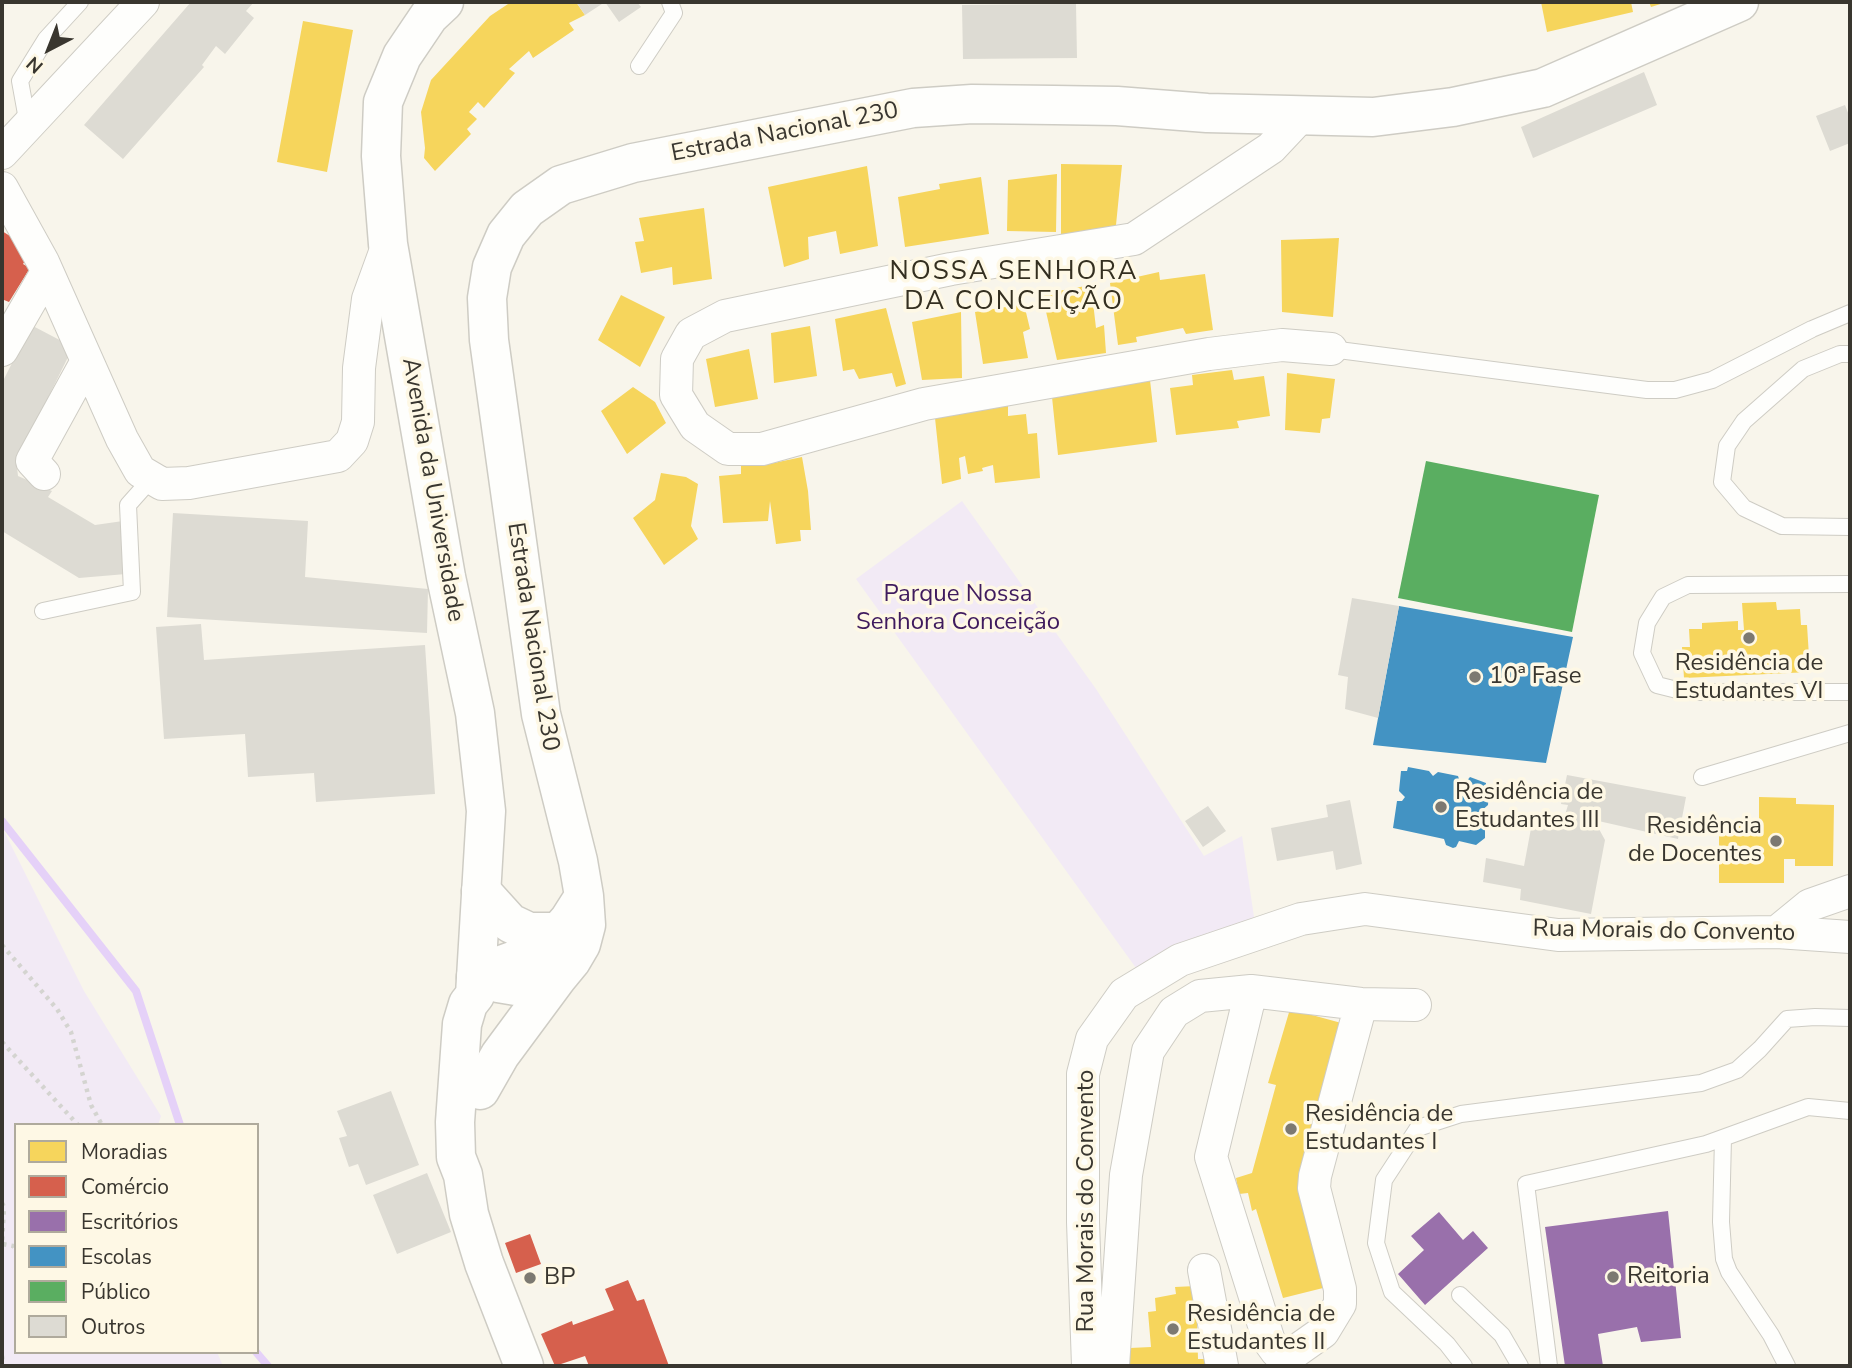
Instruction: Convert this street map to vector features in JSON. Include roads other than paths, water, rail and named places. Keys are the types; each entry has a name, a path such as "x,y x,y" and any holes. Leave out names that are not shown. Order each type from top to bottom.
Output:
{"main road":[{"name":"Avenida da Universidade","path":"444,2 429,16 402,56 383,102 381,156 388,244 446,577 475,713 486,811 476,986 461,1024 455,1122 457,1157 463,1175 469,1214 484,1263 524,1366"},
{"name":"Estrada Nacional 230","path":"480,1090 500,1055 571,961 581,944 586,925 584,896 570,828 541,714 489,340 487,298 492,267 506,234 527,208 561,185 633,163 913,108 972,104 1054,104 1207,113 1373,117 1453,107 1543,88 1739,2"},
{"path":"481,891 510,923 529,932 560,932"},
{"path":"476,986 501,965 534,953 548,944 560,932 584,896"},
{"path":"476,986 498,984 528,988 557,978"},
{"name":"Avenida da Universidade","path":"463,1175 473,1164 486,1006 476,986"}],"street":[{"path":"2,153 142,2"},
{"path":"1303,115 1271,148 1134,239 951,269 725,316 691,334 677,359 676,395 695,426 728,449 762,449 924,404 1209,354 1282,345 1331,349"},
{"path":"2,188 47,272 122,439 140,471 162,484 189,483 338,456 352,441 358,422 359,368 368,299 388,244"},
{"path":"2,350 47,272"},
{"path":"44,474 32,461 87,362"},
{"path":"1777,932 1810,905 1850,891"},
{"name":"Rua Morais do Convento","path":"1088,1366 1083,1222 1083,1074 1091,1039 1124,994 1180,960 1301,919 1365,909 1558,935 1777,932 1850,937"},
{"path":"1251,991 1211,1157 1269,1340 1276,1352 1289,1356 1323,1332 1340,1304 1340,1289 1314,1188 1315,1175 1361,1004"},
{"path":"1113,1366 1126,1175 1148,1051 1174,1012 1200,996 1251,991 1361,1004 1415,1005"},
{"path":"1204,1270 1222,1366"}],"lane":[{"path":"28,125 20,81 46,39 80,2"},
{"path":"639,66 674,13 670,2"},
{"path":"1331,349 1647,390 1675,390 1712,380 1812,328 1850,313"},
{"path":"1850,354 1840,355 1804,369 1744,421 1727,446 1722,482 1744,509 1782,526 1850,527"},
{"path":"43,611 132,592 128,505 152,478"},
{"path":"1850,584 1688,585 1663,597 1647,623 1642,653 1657,685 1685,692 1850,692"},
{"path":"1702,776 1850,733"},
{"path":"1464,1366 1447,1344 1392,1292 1376,1243 1384,1180 1418,1128 1461,1114 1701,1083 1737,1070 1787,1019 1850,1018"},
{"path":"1549,1366 1526,1184 1706,1144 1808,1107 1850,1111"},
{"path":"1723,1138 1721,1222 1724,1259 1729,1272 1771,1335 1787,1366"},
{"path":"1460,1295 1502,1335 1520,1366"}],"waterway":[{"path":"2,821 136,991 179,1123"},
{"path":"258,1354 268,1366"}],"place":[{"name":"Residência de Estudantes VI","path":"1749,638"},
{"name":"10ª Fase","path":"1475,677"},
{"name":"Residência de Estudantes III","path":"1441,807"},
{"name":"Residência de Docentes","path":"1776,841"},
{"name":"Residência de Estudantes I","path":"1291,1129"},
{"name":"Reitoria","path":"1613,1277"},
{"name":"BP","path":"530,1278"},
{"name":"Residência de Estudantes II","path":"1173,1329"}],"district":[{"name":"NOSSA SENHORA DA CONCEIÇÃO","path":"1014,288"}],"park label":[{"name":"Parque Nossa Senhora Conceição","path":"958,609"}]}
